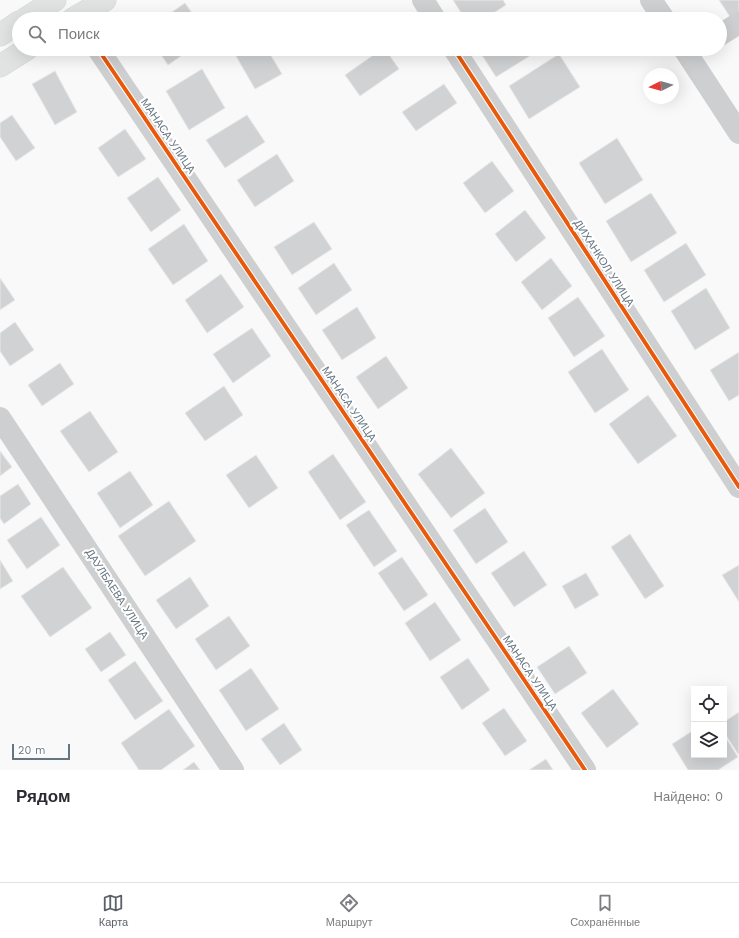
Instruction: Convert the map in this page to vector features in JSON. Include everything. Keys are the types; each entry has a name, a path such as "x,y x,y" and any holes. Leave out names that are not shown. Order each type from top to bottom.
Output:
{"main road":[{"path":"35,12 55,0"},
{"path":"86,12 105,0"},
{"path":"0,34 12,26"},
{"path":"0,66 16,56"}],"street":[{"path":"423,0 431,12"},
{"path":"651,0 659,12"},
{"path":"727,31 739,23"},
{"name":"МАНАСА УЛИЦА","path":"103,56 585,770"},
{"name":"ДИХАНКОЛ УЛИЦА","path":"459,56 739,487"},
{"path":"693,56 739,133"},
{"name":"ДАУЛБАЕВА УЛИЦА","path":"0,418 233,770"}],"building":[{"path":"453,0 503,0 506,5 495,12 461,12"},
{"path":"719,0 739,0 739,16 732,20"},
{"path":"185,3 191,12 172,12"},
{"path":"162,56 181,56 168,65"},
{"path":"236,56 271,56 282,74 255,89"},
{"path":"372,56 390,56 399,69 360,96 345,75"},
{"path":"482,56 530,56 496,77"},
{"path":"556,56 560,56 580,87 529,119 509,86"},
{"path":"202,69 225,108 189,130 166,91"},
{"path":"55,71 77,112 55,125 32,84"},
{"path":"444,84 457,103 416,131 402,112"},
{"path":"12,115 35,148 16,161 0,137 0,123"},
{"path":"247,115 265,142 225,168 206,140"},
{"path":"125,129 146,159 118,177 98,148"},
{"path":"617,138 643,180 605,204 579,163"},
{"path":"277,154 294,181 255,207 237,180"},
{"path":"492,161 514,191 485,213 463,183"},
{"path":"158,177 181,210 151,232 127,198"},
{"path":"651,193 677,233 631,262 606,221"},
{"path":"525,210 546,238 516,262 495,234"},
{"path":"314,222 332,249 292,275 274,247"},
{"path":"184,224 208,261 173,285 148,249"},
{"path":"686,243 706,275 664,302 644,270"},
{"path":"551,258 572,286 542,310 521,282"},
{"path":"334,263 352,290 316,315 298,288"},
{"path":"221,274 244,307 207,333 185,300"},
{"path":"0,278 15,300 0,310"},
{"path":"706,288 730,328 695,350 671,311"},
{"path":"578,297 605,336 574,357 548,318"},
{"path":"357,307 376,338 342,360 322,330"},
{"path":"15,322 34,350 10,366 0,351 0,333"},
{"path":"252,328 271,356 233,383 213,354"},
{"path":"602,349 629,390 595,413 568,372"},
{"path":"739,352 739,395 729,401 710,370"},
{"path":"386,356 408,388 378,409 356,377"},
{"path":"60,363 74,384 42,406 28,385"},
{"path":"224,386 243,415 205,441 185,413"},
{"path":"648,395 677,436 638,464 609,424"},
{"path":"90,411 118,452 89,472 60,431"},
{"path":"451,448 485,493 451,518 418,474"},
{"path":"0,451 12,467 0,476"},
{"path":"333,454 366,502 340,520 308,472"},
{"path":"256,455 278,488 249,508 226,475"},
{"path":"130,471 153,505 120,528 97,493"},
{"path":"18,484 31,504 4,524 0,518 0,496"},
{"path":"169,501 196,541 145,576 118,536"},
{"path":"485,508 508,542 476,564 453,530"},
{"path":"369,510 397,551 374,567 346,525"},
{"path":"41,517 60,545 27,569 7,540"},
{"path":"630,534 664,586 645,599 611,547"},
{"path":"524,551 547,585 514,607 491,573"},
{"path":"402,557 428,595 404,611 378,573"},
{"path":"0,560 13,581 0,589"},
{"path":"739,565 739,602 722,575"},
{"path":"63,567 92,608 50,637 21,596"},
{"path":"586,573 599,595 575,609 562,586"},
{"path":"190,577 209,606 176,629 156,600"},
{"path":"435,602 461,640 430,661 405,623"},
{"path":"229,616 250,646 216,670 195,639"},
{"path":"110,632 126,655 101,672 85,649"},
{"path":"569,646 587,673 555,694 537,667"},
{"path":"468,658 490,690 462,710 440,677"},
{"path":"135,661 163,701 135,720 108,680"},
{"path":"251,668 279,709 246,731 219,690"},
{"path":"613,689 639,724 607,748 581,713"},
{"path":"504,708 527,741 505,756 482,723"},
{"path":"169,709 195,746 161,770 139,770 121,743"},
{"path":"739,712 739,754 727,737 727,720"},
{"path":"284,723 302,750 280,765 261,739"},
{"path":"691,732 691,758 727,758 727,740 738,757 718,770 688,770 672,744"},
{"path":"546,759 553,770 529,770"},
{"path":"194,762 200,770 183,770"}],"cycle path":[{"path":"103,56 585,770"},
{"path":"459,56 739,487"}]}
